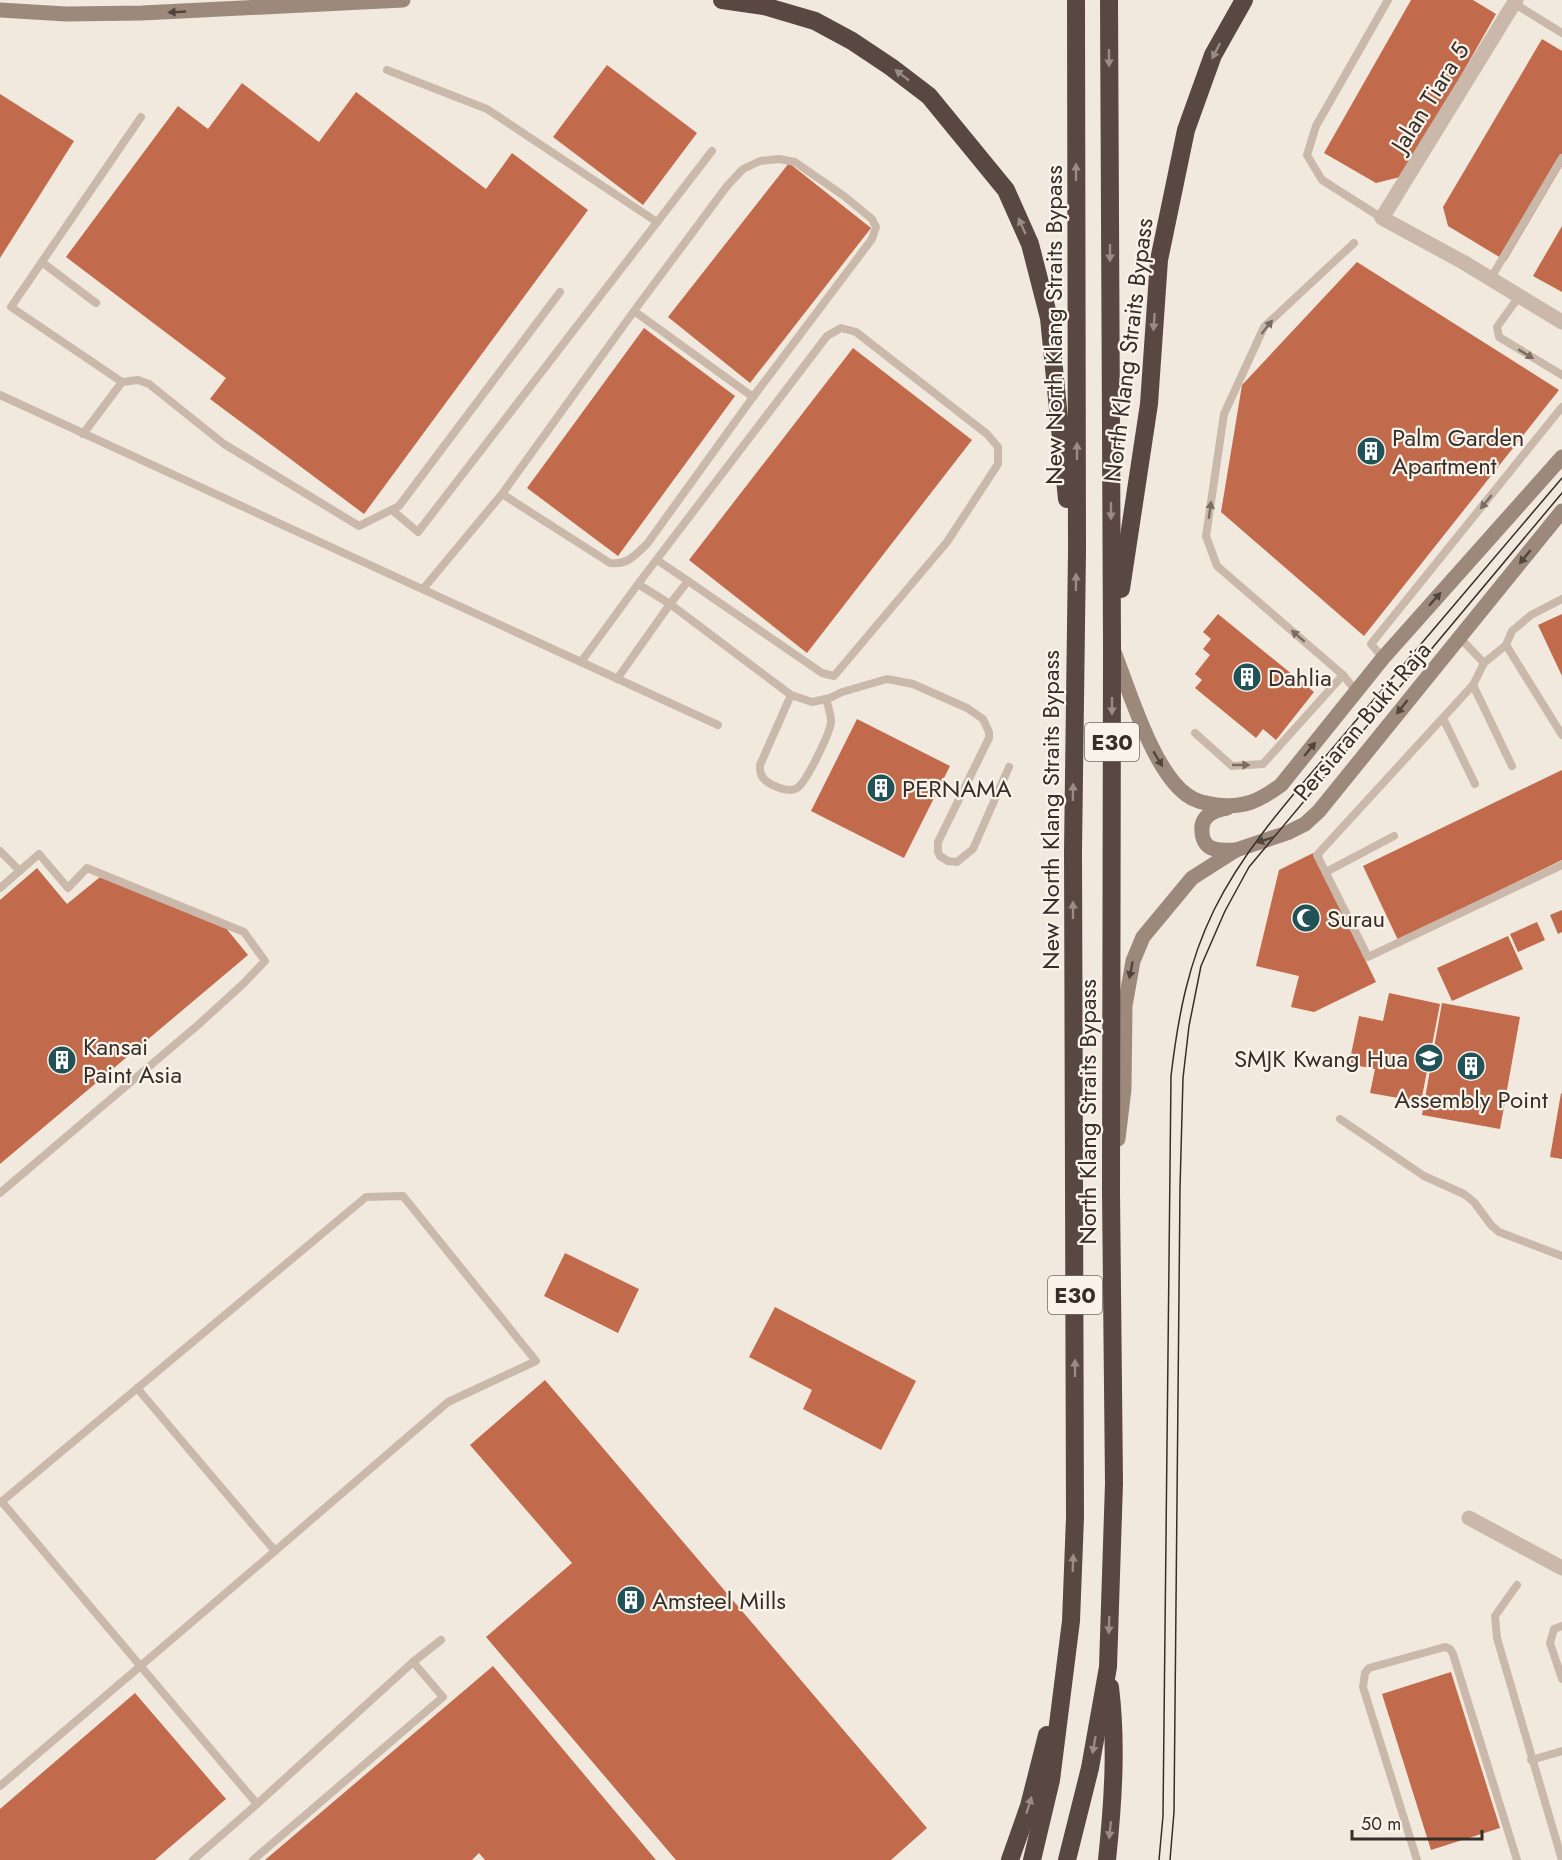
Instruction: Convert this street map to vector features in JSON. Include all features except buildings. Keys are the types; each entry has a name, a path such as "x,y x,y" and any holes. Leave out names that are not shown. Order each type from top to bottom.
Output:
{"highway":[{"path":"722,0 764,6 815,21 852,41 891,67 929,96 1006,190 1030,244 1049,318 1065,492 1077,551"},
{"name":"New North Klang Straits Bypass","path":"1032,1860 1051,1780 1071,1621 1075,1517 1073,851 1077,551 1076,0"},
{"name":"North Klang Straits Bypass","path":"1067,1860 1090,1768 1108,1667 1114,1483 1111,1192 1112,647 1109,0"},
{"name":"North Klang Straits Bypass","path":"1112,647 1149,404 1159,260 1186,130 1213,55 1244,0"},
{"name":"New North Klang Straits Bypass","path":"1010,1860 1029,1806 1071,1621"},
{"name":"E30","path":"1107,1860 1114,1797 1112,1703 1108,1667"}],"main road":[{"path":"0,10 66,14 142,13 403,0"},
{"name":"Persiaran Bukit Raja","path":"1112,647 1156,758 1173,781 1186,795 1201,802 1234,807 1251,803 1267,796 1281,785 1383,658 1562,457"},
{"name":"Persiaran Bukit Raja","path":"1111,1192 1124,1089 1125,1006 1133,961 1143,937 1191,878 1236,850 1287,833 1305,824 1319,811 1562,511"},
{"path":"1234,807 1212,812 1204,818 1201,828 1208,846 1218,850 1236,850"}],"street":[{"name":"Jalan Tiara 5","path":"1382,218 1513,1"},
{"path":"1382,218 1491,278 1562,322"},
{"path":"1469,1518 1562,1568"}],"lane":[{"path":"1382,218 1322,180 1307,155 1316,126 1388,0"},
{"path":"1513,1 1562,33"},
{"path":"387,70 487,109 657,222"},
{"path":"141,117 11,307 122,382 138,380 149,384 224,444 359,526 399,506 560,292"},
{"path":"392,510 418,532 712,151"},
{"path":"1491,278 1562,158"},
{"path":"423,589 502,494 634,311 720,195 743,168 760,161 780,159 795,162 844,196 872,219 876,226 875,232 646,544 628,562 610,563 502,494"},
{"path":"1354,243 1264,327 1224,414 1206,536 1217,566 1342,675 1356,691"},
{"path":"43,263 96,303"},
{"path":"1520,295 1497,327 1499,337 1562,375"},
{"path":"634,311 753,397"},
{"path":"581,662 638,584 827,336 841,328 856,332 987,434 998,447 998,464 947,542 834,676 822,674 657,560"},
{"path":"83,434 122,382"},
{"path":"0,395 718,725"},
{"path":"1383,658 1371,644 1562,407"},
{"path":"617,679 688,581"},
{"path":"638,584 670,604 791,695 812,702 887,679 913,684 967,708 982,719 989,732 989,738 938,842 940,856 948,861 957,862 973,849 1009,767"},
{"path":"1562,600 1531,615 1512,631 1506,645 1484,663 1473,685 1317,855 1368,957 1562,865"},
{"path":"1460,638 1484,663"},
{"path":"1506,645 1562,735"},
{"path":"1194,733 1232,766 1263,764 1342,675"},
{"path":"1473,685 1512,766"},
{"path":"791,695 760,765 760,774 764,780 790,790 799,787 804,780 828,730 831,719 826,699"},
{"path":"1443,718 1475,784"},
{"path":"1326,872 1394,836"},
{"path":"0,851 20,871"},
{"path":"0,888 39,854 68,888 87,868 244,932 265,962 198,1025 0,1192"},
{"path":"1340,1119 1424,1176 1464,1194 1474,1202 1499,1232 1562,1256"},
{"path":"0,1786 140,1666 275,1551 448,1402 536,1361 403,1196 366,1197 1,1503 140,1666 257,1804"},
{"path":"137,1388 275,1551"},
{"path":"1517,1586 1495,1616 1497,1638 1562,1860"},
{"path":"1562,1626 1554,1629 1550,1643 1562,1679"},
{"path":"193,1860 413,1662 441,1640"},
{"path":"1417,1860 1363,1688 1363,1679 1369,1668 1445,1647 1453,1654 1517,1860"},
{"path":"253,1860 443,1697 413,1662"},
{"path":"1531,1760 1562,1751"}],"tram line":[{"path":"1159,1860 1163,1816 1171,1076 1177,1033 1191,970 1214,910 1260,836 1562,478"},
{"path":"1170,1860 1174,1812 1183,1078 1189,1026 1201,966 1225,911 1249,867 1562,493"}],"place":[{"name":"Palm Garden Apartment","path":"1371,451"},
{"name":"Dahlia","path":"1247,677"},
{"name":"PERNAMA","path":"881,788"},
{"name":"Surau","path":"1306,918"},
{"name":"SMJK Kwang Hua","path":"1429,1058"},
{"name":"Kansai Paint Asia","path":"62,1060"},
{"name":"Assembly Point","path":"1471,1066"},
{"name":"Amsteel Mills","path":"631,1600"}]}
